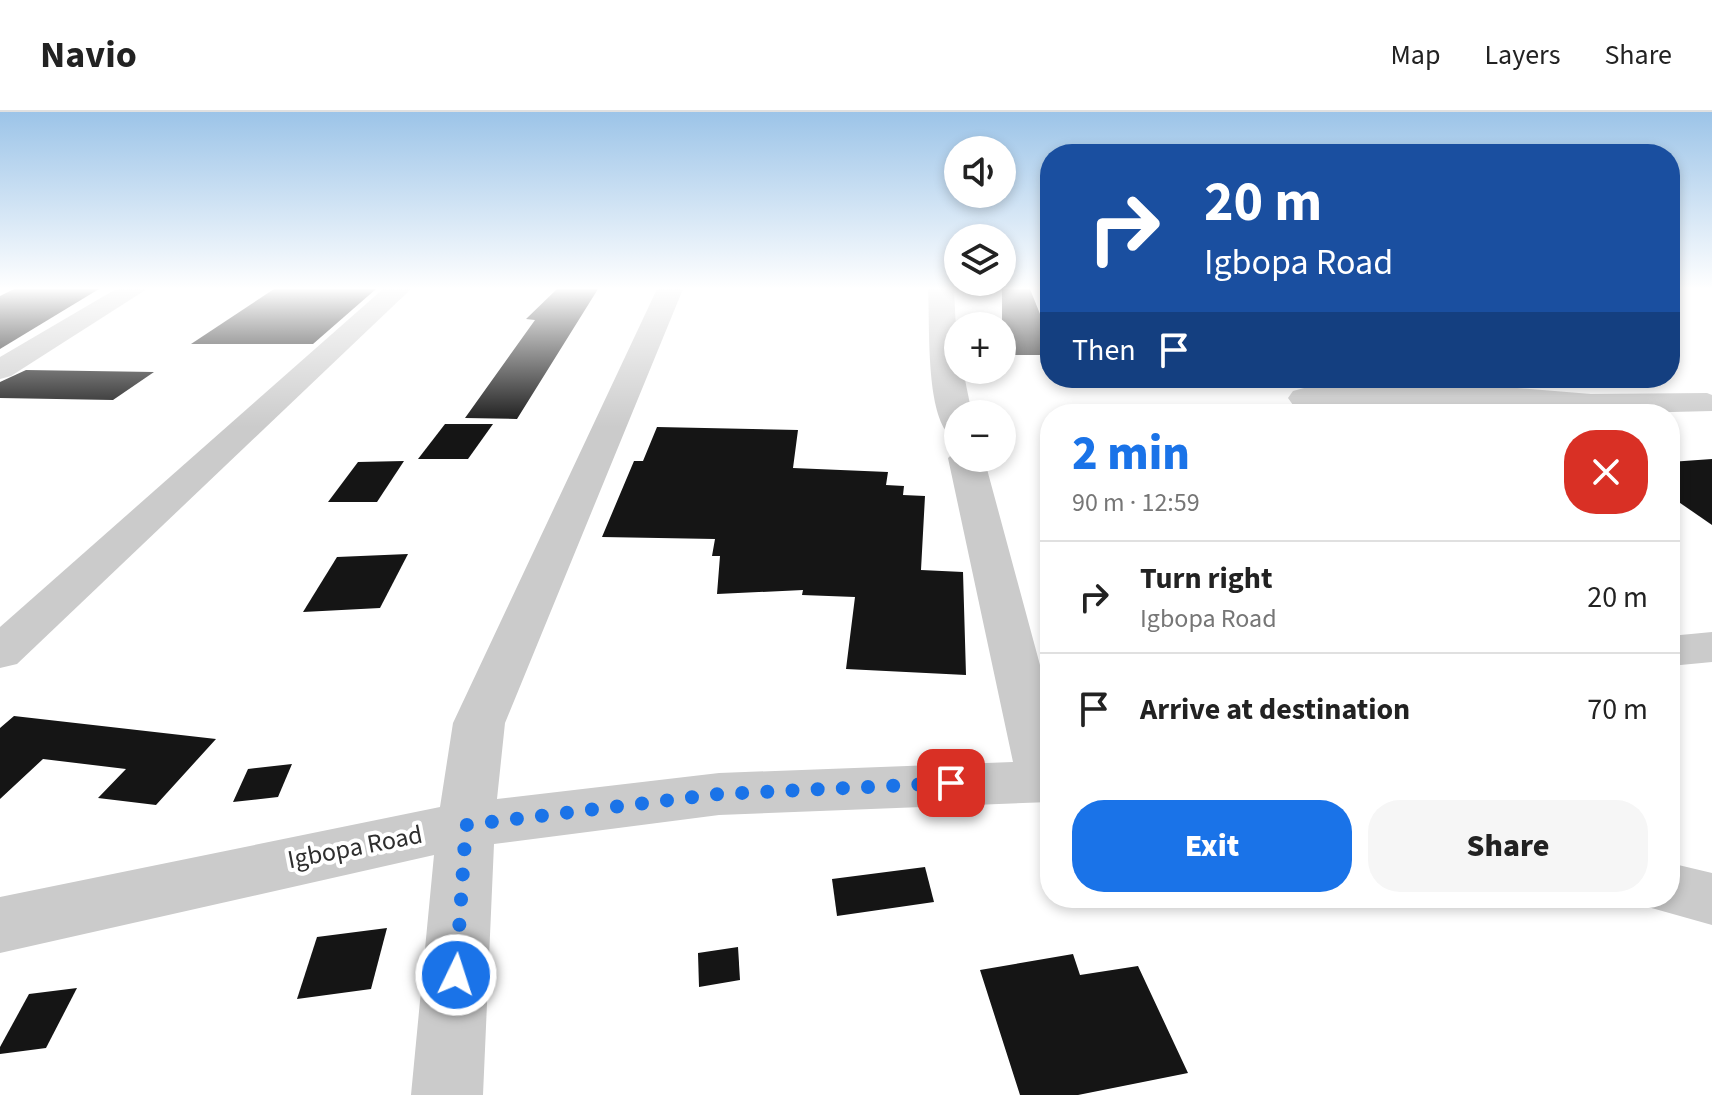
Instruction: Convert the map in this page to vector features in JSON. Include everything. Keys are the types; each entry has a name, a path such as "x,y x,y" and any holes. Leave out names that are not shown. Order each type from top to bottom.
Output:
{"street":[{"path":"0,370 58,335"},
{"path":"0,653 348,335"},
{"path":"447,1095 466,825 479,723 650,335"},
{"path":"945,335 953,400"},
{"path":"1675,388 1710,404"},
{"path":"1303,397 1505,397 1591,404 1710,404"},
{"path":"970,472 1040,753"},
{"path":"1680,650 1712,647"},
{"name":"Igbopa Road","path":"0,925 466,825 719,794 1040,781"},
{"path":"1680,891 1712,899"}],"building":[{"path":"0,335 23,335 0,349"},
{"path":"205,335 323,335 313,344 191,344"},
{"path":"524,335 569,335 517,419 465,418"},
{"path":"1016,335 1040,335 1040,355 1016,355"},
{"path":"26,370 154,372 113,400 0,398 0,382"},
{"path":"445,424 493,424 468,459 418,459"},
{"path":"657,427 798,430 793,468 888,472 886,485 904,486 903,495 925,496 921,570 963,572 966,675 846,669 855,597 802,595 803,590 717,594 720,556 712,556 715,539 602,537 634,461 643,461"},
{"path":"1712,459 1712,525 1680,503 1680,461"},
{"path":"404,461 377,502 328,502 358,462"},
{"path":"408,554 380,608 303,612 337,557"},
{"path":"14,716 216,739 156,805 98,798 126,769 43,759 0,799 0,728"},
{"path":"292,764 278,797 233,802 248,769"},
{"path":"925,867 934,902 837,916 832,879"},
{"path":"387,928 371,989 297,999 317,937"},
{"path":"738,947 740,980 699,987 698,953"},
{"path":"1073,954 1080,975 1138,966 1188,1073 1078,1095 1020,1095 980,970"},
{"path":"77,988 46,1048 0,1054 0,1047 29,994"}],"route":[{"path":"456,975 466,825 719,794 951,783"}]}
